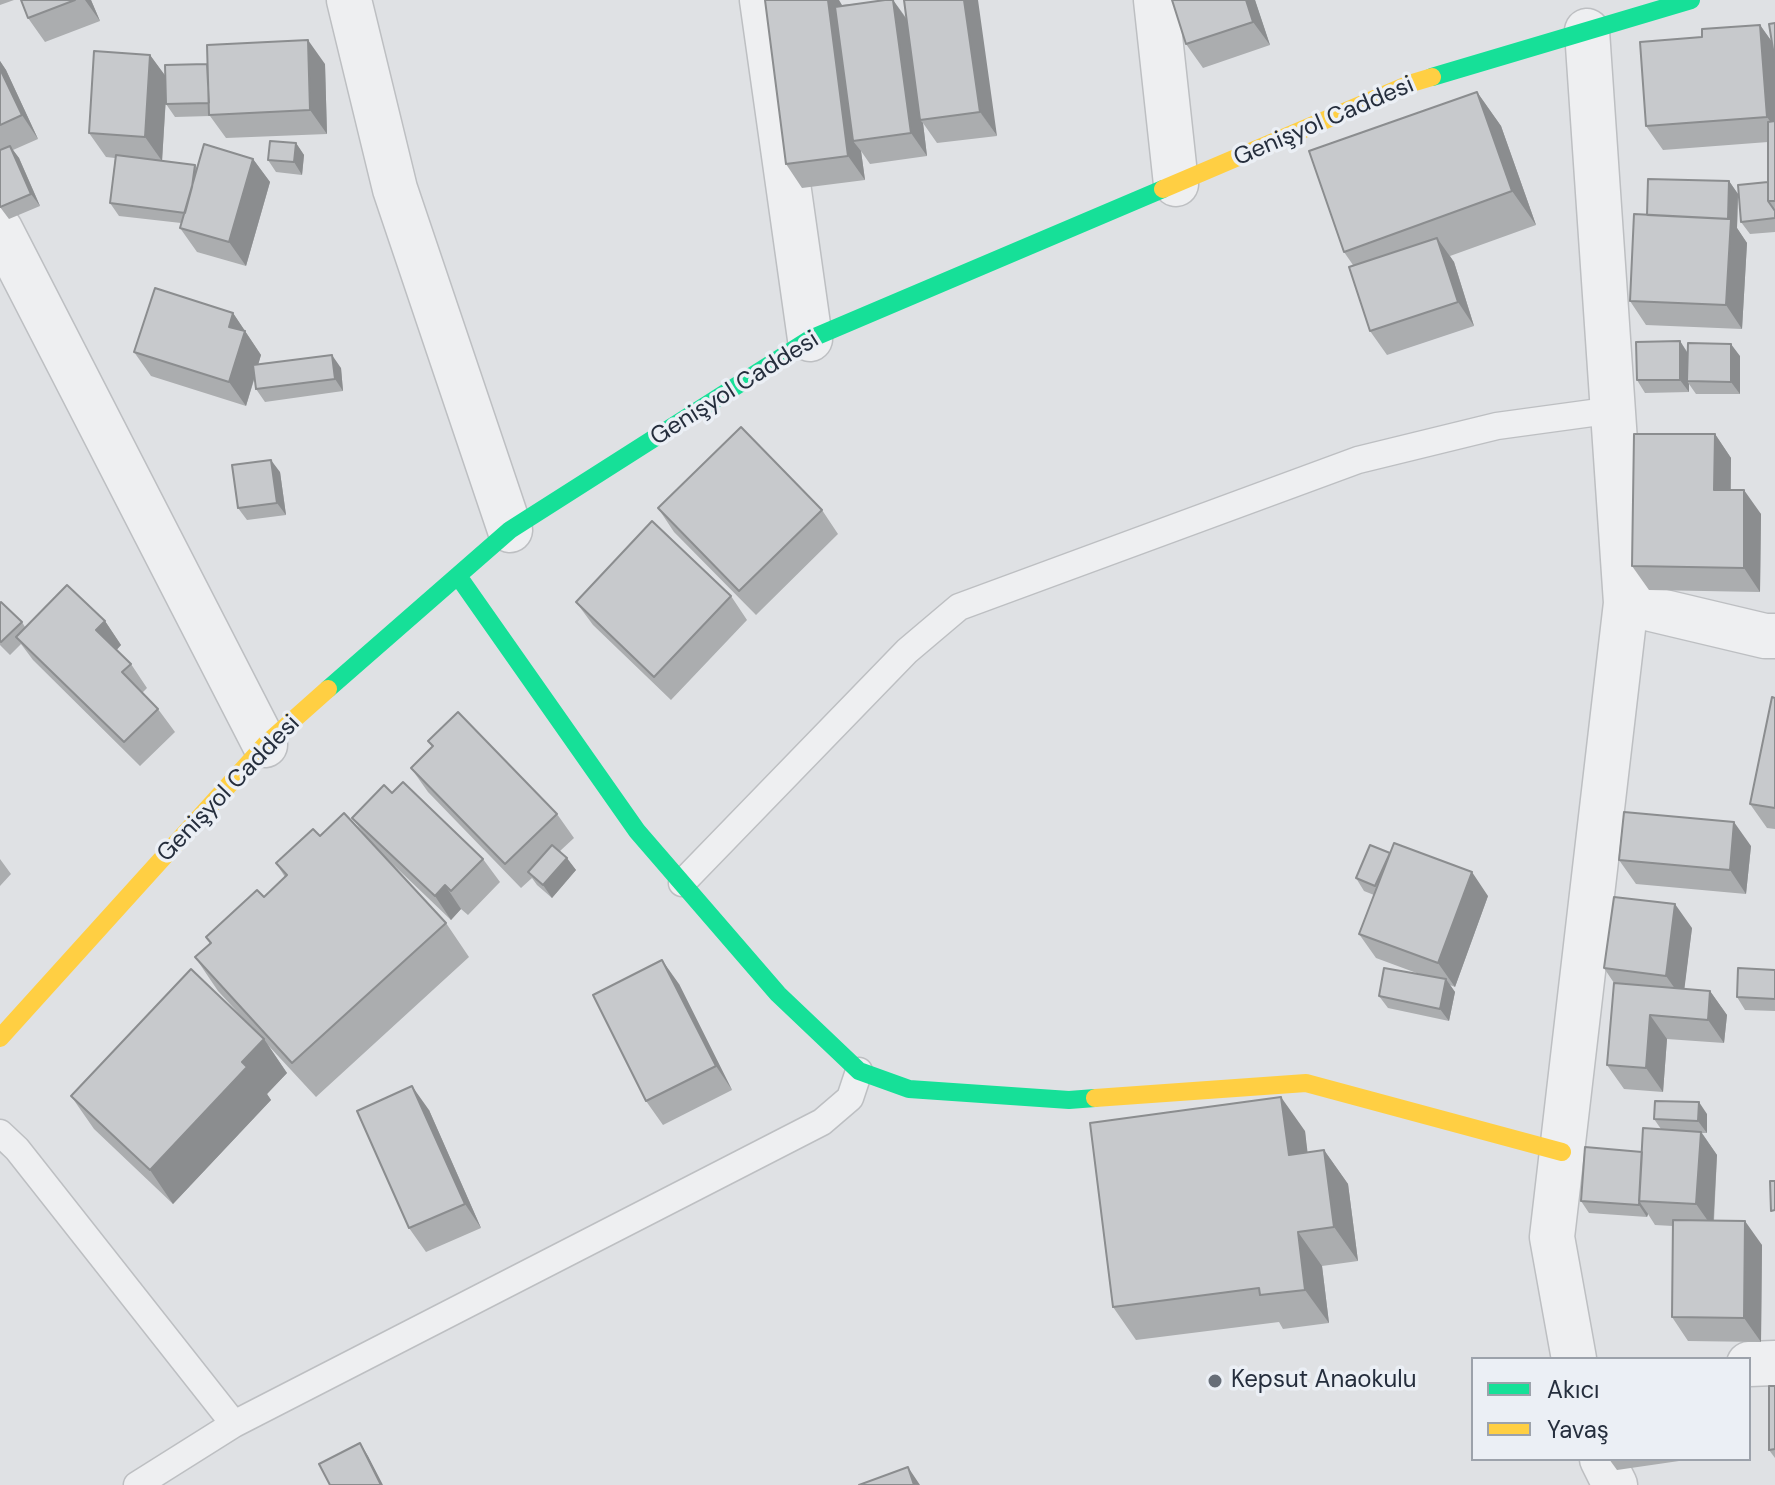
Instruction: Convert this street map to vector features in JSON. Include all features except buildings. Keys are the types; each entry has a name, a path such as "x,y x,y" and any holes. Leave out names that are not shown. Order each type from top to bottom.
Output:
{"street":[{"path":"349,0 395,189 510,530"},
{"path":"762,0 810,339"},
{"path":"1156,0 1176,184"},
{"name":"Genişyol Caddesi","path":"0,1038 265,745 510,530 810,339 1412,83 1668,4"},
{"path":"1574,1357 1552,1237 1626,603 1587,31"},
{"path":"5,255 265,745"},
{"path":"458,576 637,831 778,994 859,1071 909,1089 1069,1100 1306,1083 1562,1152"},
{"path":"1626,603 1775,636"},
{"path":"1751,1364 1775,1363"},
{"path":"1603,1461 1615,1485"}],"lane":[{"path":"682,883 907,651 959,607 1358,460 1497,426 1614,410"},
{"path":"137,1485 234,1424 822,1122 850,1098 859,1071"},
{"path":"0,1133 17,1149 234,1424"}],"traffic: fast":[{"path":"1432,77 1691,0"},
{"path":"328,689 510,530 810,339 1163,189"},
{"path":"458,576 637,831 778,994 859,1071 909,1089 1069,1100 1095,1098"}],"traffic: slow":[{"path":"1163,189 1432,77"},
{"path":"0,1038 265,745 328,689"},
{"path":"1095,1098 1306,1083 1562,1152"}],"place":[{"name":"Kepsut Anaokulu","path":"1215,1381"}]}
